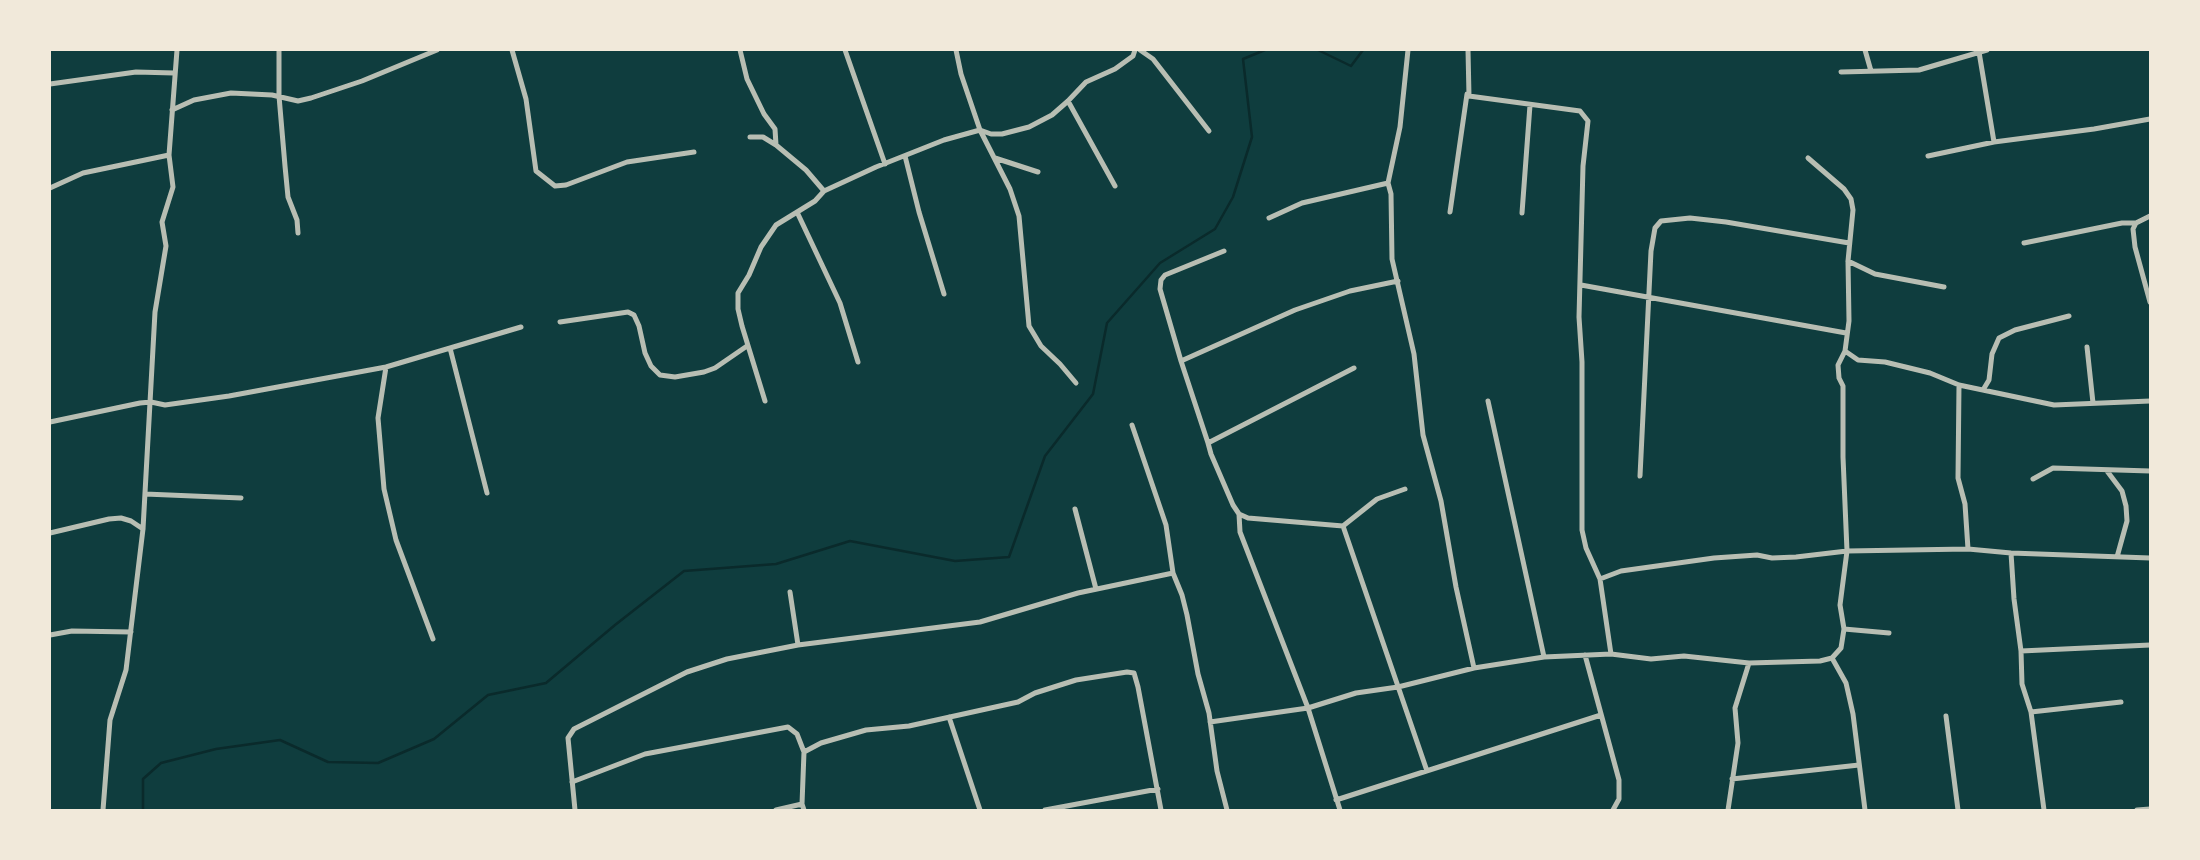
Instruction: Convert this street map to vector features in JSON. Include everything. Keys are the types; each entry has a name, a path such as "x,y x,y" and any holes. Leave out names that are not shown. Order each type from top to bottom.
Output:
{"street":[{"path":"103,810 110,720 126,670 142,529 155,312 166,246 162,222 173,187 169,155 177,50"},
{"path":"279,50 279,96 288,197 297,220 298,233"},
{"path":"172,110 194,100 231,94 279,96 293,100 310,98 362,81 437,50"},
{"path":"512,50 527,107 536,171 555,186 566,185 627,162 694,152"},
{"path":"740,50 747,79 764,114 775,128 776,145"},
{"path":"845,50 885,164"},
{"path":"956,50 961,74 980,130 995,158 1019,216 1029,326 1041,346 1076,383"},
{"path":"765,401 747,346 738,309 738,293 749,275 770,231 815,200 824,191 944,140 980,130 991,134 1002,134 1029,126 1052,114 1086,82 1115,69 1133,56 1136,50"},
{"path":"1140,50 1153,60 1209,131"},
{"path":"1408,50 1400,127 1388,183 1391,194 1392,259 1414,354 1424,435 1441,501 1456,587 1474,668"},
{"path":"1450,212 1467,93 1468,50"},
{"path":"1865,50 1871,71"},
{"path":"1841,72 1918,70 1987,50"},
{"path":"1979,52 1994,142"},
{"path":"50,84 136,72 174,72"},
{"path":"1467,93 1473,98 1580,111 1588,121 1582,166 1582,530 1586,548 1600,579 1611,654"},
{"path":"1068,101 1115,186"},
{"path":"1522,213 1530,105"},
{"path":"1928,156 1994,142 2094,129 2150,119 2150,124"},
{"path":"750,137 762,138 776,145 806,170 824,191"},
{"path":"50,188 83,173 169,155"},
{"path":"905,156 919,212 944,294"},
{"path":"995,158 1038,172"},
{"path":"1210,722 1308,708 1356,692 1398,687 1474,668 1544,657 1611,654 1650,659 1684,656 1749,663 1820,661 1832,658 1841,648 1844,629 1840,605 1847,551 1843,457 1843,386 1839,378 1838,365 1845,351 1849,322 1848,261 1853,210 1851,199 1844,189 1808,158"},
{"path":"1269,218 1302,203 1388,183"},
{"path":"796,212 840,303 858,362"},
{"path":"2024,243 2122,223 2136,223 2150,216"},
{"path":"1640,476 1651,251 1655,228 1661,221 1690,218 1726,222 1849,244"},
{"path":"2136,223 2133,229 2135,247 2150,302"},
{"path":"1224,251 1165,276 1161,280 1160,289 1208,444 1233,505 1239,514 1240,532 1308,708 1340,810"},
{"path":"1848,261 1875,274 1944,287"},
{"path":"1181,361 1295,310 1350,291 1398,281"},
{"path":"1581,285 1846,334"},
{"path":"560,322 628,312 634,315 645,353 651,366 660,375 675,377 715,368 747,346"},
{"path":"1983,390 1989,380 1992,354 1999,338 2015,330 2069,316"},
{"path":"50,422 151,402 165,404 229,396 386,367 521,327"},
{"path":"2087,347 2093,403"},
{"path":"450,348 487,493"},
{"path":"1845,351 1858,360 1885,362 1930,373 1959,385 2054,405 2150,401"},
{"path":"386,367 378,418 384,489 396,540 433,639"},
{"path":"1208,444 1318,389 1354,368"},
{"path":"1959,385 1958,478 1965,504 1968,549"},
{"path":"1488,401 1544,657"},
{"path":"1132,425 1166,525 1173,573 1182,595 1210,722 1217,770 1226,810"},
{"path":"2033,479 2053,468 2150,471"},
{"path":"2107,471 2122,490 2126,506 2126,521 2117,557"},
{"path":"1239,514 1248,518 1343,526 1377,499 1405,489"},
{"path":"145,494 241,498"},
{"path":"1075,509 1096,589"},
{"path":"50,534 115,518 131,521 142,529"},
{"path":"1343,526 1427,771"},
{"path":"1600,579 1621,571 1721,557 1757,555 1772,558 1796,557 1847,551 1968,549 2011,553 2150,558"},
{"path":"2011,553 2014,599 2021,651 2022,684 2031,712 2044,810"},
{"path":"575,810 568,738 574,729 687,672 727,659 798,645 980,622 1096,589 1173,573"},
{"path":"790,592 798,645"},
{"path":"1844,629 1889,633"},
{"path":"50,635 72,631 130,632"},
{"path":"2021,651 2150,645"},
{"path":"1585,655 1619,780 1619,799 1613,810"},
{"path":"1832,658 1846,683 1853,714 1865,810"},
{"path":"1728,810 1738,743 1735,708 1749,663"},
{"path":"804,752 821,743 866,730 909,726 1018,702 1034,693 1076,680 1127,672 1134,673 1161,810"},
{"path":"2031,712 2120,702"},
{"path":"1336,800 1601,715"},
{"path":"1946,716 1958,810"},
{"path":"949,717 980,810"},
{"path":"572,782 645,754 788,727 797,734 804,752 803,807 776,810"},
{"path":"1732,779 1859,765"},
{"path":"1044,810 1158,789"},
{"path":"2137,810 2150,809"}],"waterway":[{"path":"143,810 143,779 161,763 216,749 280,740 328,762 378,763 434,739 488,695 546,683 615,625 684,571 776,564 850,541 955,561 1009,557 1045,456 1093,394 1107,323 1160,263 1215,229 1233,197 1252,137 1243,59 1265,50"},
{"path":"1318,50 1351,66 1363,50"}]}
